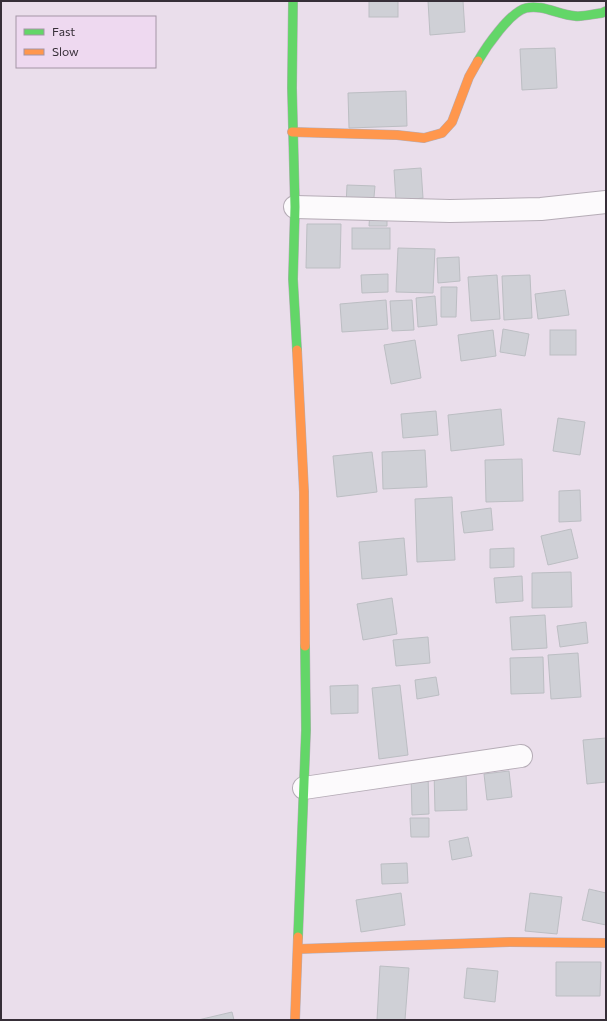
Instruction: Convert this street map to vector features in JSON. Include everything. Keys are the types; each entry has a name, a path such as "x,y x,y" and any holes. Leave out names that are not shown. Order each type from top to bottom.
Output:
{"main road":[{"path":"293,1 292,132 295,207 293,279 304,492 306,730 295,1020"},
{"path":"292,132 397,135 424,138 442,134 452,122 469,77 484,50 508,20 526,8 540,8 576,16 602,13 606,11"},
{"path":"298,949 510,942 606,943"}],"street":[{"path":"295,207 450,211 541,209 606,202"},
{"path":"304,788 521,756"}],"building":[{"path":"369,1 398,1 398,17 369,17"},
{"path":"428,1 463,1 465,32 430,35"},
{"path":"555,48 557,88 522,90 520,49"},
{"path":"406,91 407,126 349,128 348,93"},
{"path":"421,168 423,198 396,201 394,170"},
{"path":"347,185 375,186 373,208 346,206"},
{"path":"370,211 387,211 387,226 369,226"},
{"path":"307,224 341,224 340,268 306,268"},
{"path":"352,228 390,228 390,249 352,249"},
{"path":"398,248 435,249 433,293 396,292"},
{"path":"459,257 460,281 438,283 437,258"},
{"path":"388,274 388,292 362,293 361,275"},
{"path":"497,275 500,319 471,321 468,277"},
{"path":"530,275 532,318 504,320 502,276"},
{"path":"441,287 457,287 456,317 441,317"},
{"path":"565,290 569,315 538,319 535,294"},
{"path":"435,296 437,325 418,327 416,298"},
{"path":"386,300 388,329 342,332 340,304"},
{"path":"412,300 414,330 392,331 390,301"},
{"path":"503,329 529,334 525,356 500,352"},
{"path":"493,330 496,356 461,361 458,335"},
{"path":"550,330 576,330 576,355 550,355"},
{"path":"415,340 421,378 391,384 384,345"},
{"path":"501,409 504,445 451,451 448,415"},
{"path":"436,411 438,435 403,438 401,414"},
{"path":"558,418 585,422 580,455 553,451"},
{"path":"425,450 427,487 383,489 382,452"},
{"path":"372,452 377,492 337,497 333,456"},
{"path":"522,459 523,501 486,502 485,460"},
{"path":"580,490 581,521 559,522 559,491"},
{"path":"452,497 455,560 417,562 415,499"},
{"path":"491,508 493,530 464,533 461,512"},
{"path":"571,529 578,558 548,565 541,536"},
{"path":"404,538 407,575 362,579 359,542"},
{"path":"514,548 514,567 490,568 490,549"},
{"path":"571,572 572,607 532,608 532,573"},
{"path":"522,576 523,601 496,603 494,578"},
{"path":"392,598 397,634 363,640 357,604"},
{"path":"545,615 547,648 512,650 510,617"},
{"path":"586,622 588,643 560,647 557,626"},
{"path":"428,637 430,663 396,666 393,640"},
{"path":"578,653 581,697 551,699 548,655"},
{"path":"543,657 544,693 511,694 510,658"},
{"path":"436,677 439,695 417,699 415,680"},
{"path":"358,685 358,713 331,714 330,686"},
{"path":"400,685 408,755 379,759 372,688"},
{"path":"606,738 606,782 587,784 583,740"},
{"path":"466,770 467,810 435,811 434,771"},
{"path":"509,771 512,797 487,800 484,774"},
{"path":"411,773 428,773 429,814 412,815"},
{"path":"410,818 429,818 429,837 411,837"},
{"path":"468,837 472,856 452,860 449,841"},
{"path":"407,863 408,883 382,884 381,864"},
{"path":"589,889 606,893 606,925 582,920"},
{"path":"401,893 405,925 361,932 356,900"},
{"path":"530,893 562,897 557,934 525,931"},
{"path":"556,962 601,962 600,996 556,996"},
{"path":"380,966 409,968 405,1020 377,1020"},
{"path":"467,968 498,971 495,1002 464,998"},
{"path":"232,1012 234,1020 198,1020"}],"traffic: fast":[{"path":"293,1 292,88 295,207 293,279 297,350"},
{"path":"478,61 492,39 506,23 513,16 526,8 538,7 578,16 602,13 606,11"},
{"path":"298,937 306,730 305,646"}],"traffic: slow":[{"path":"292,132 397,135 424,138 442,133 452,122 469,77 478,61"},
{"path":"297,350 304,492 305,646"},
{"path":"295,1020 298,937"},
{"path":"298,949 510,942 606,943"}]}
